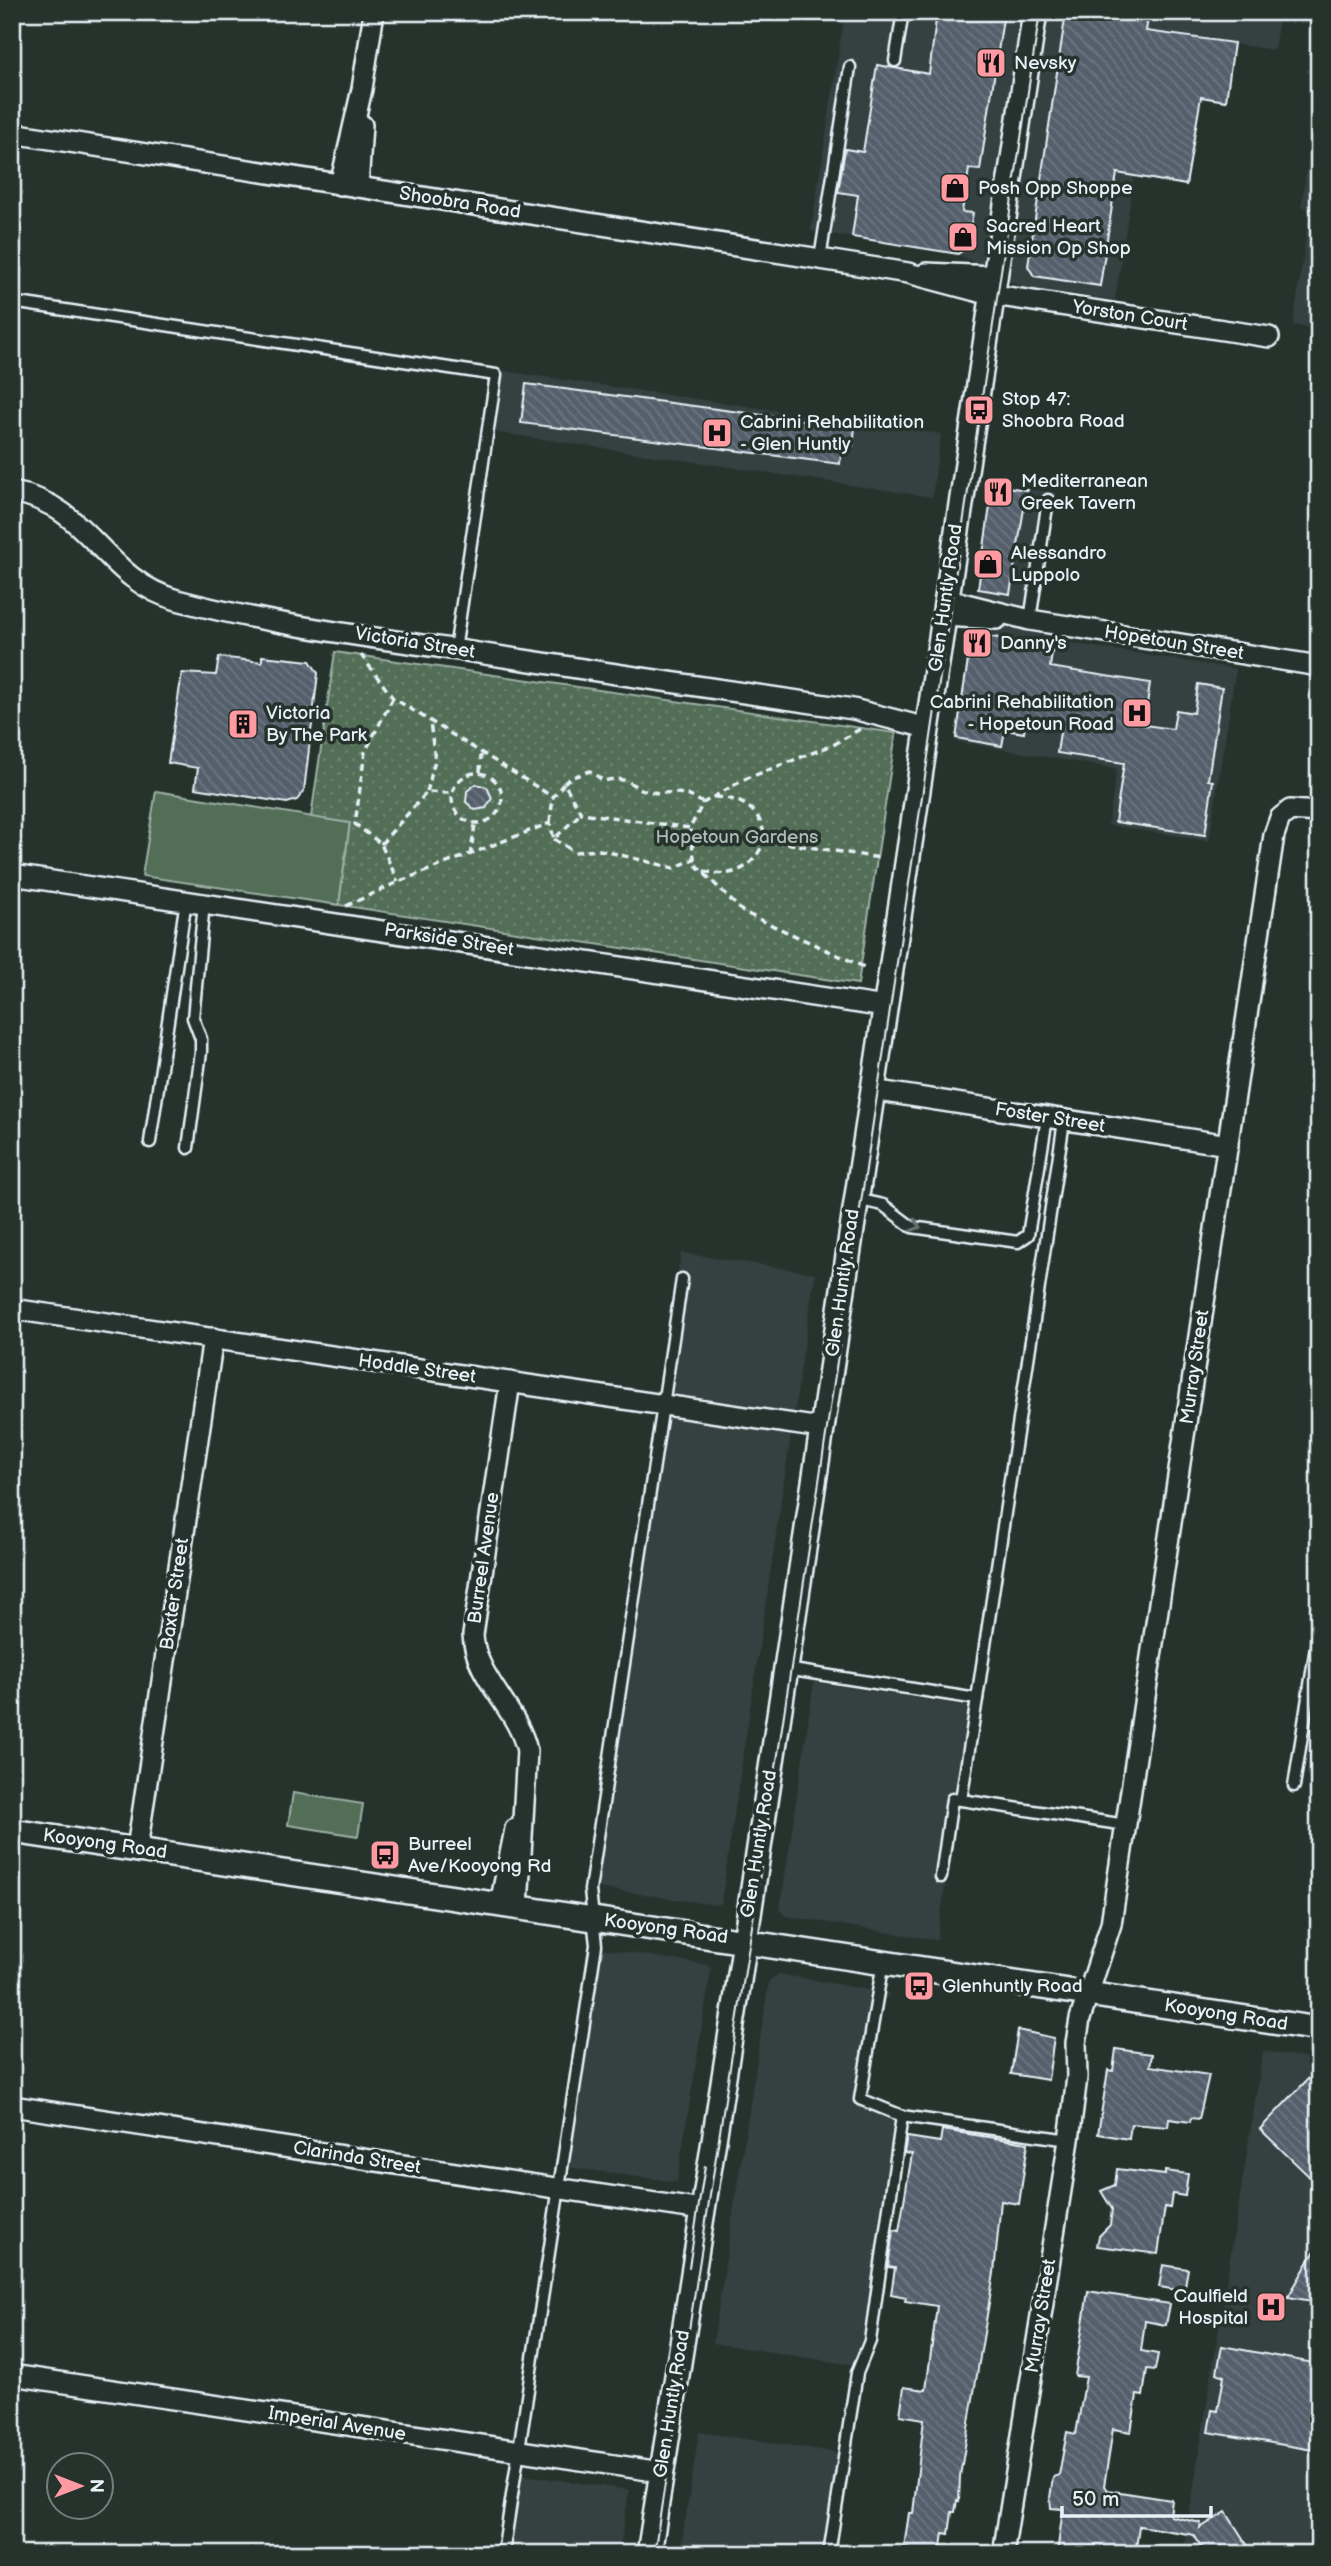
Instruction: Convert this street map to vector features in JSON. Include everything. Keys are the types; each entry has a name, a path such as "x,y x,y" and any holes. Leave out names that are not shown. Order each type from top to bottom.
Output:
{"street":[{"path":"349,186 374,12"},
{"name":"Glen Huntly Road","path":"649,2554 745,1940 1035,12"},
{"name":"Shoobra Road","path":"12,133 908,273 968,272 993,285"},
{"name":"Yorston Court","path":"993,285 1269,337"},
{"name":"Victoria Street","path":"12,492 36,497 66,513 119,569 155,592 282,621 852,716 928,719"},
{"name":"Hopetoun Street","path":"944,607 1319,666"},
{"name":"Murray Street","path":"1003,2554 1077,2077 1095,1995 1112,1956 1111,1924 1274,835 1285,813 1298,809 1319,811"},
{"name":"Parkside Street","path":"12,875 885,1007"},
{"name":"Foster Street","path":"872,1090 1228,1145"},
{"name":"Hoddle Street","path":"12,1309 821,1428"},
{"name":"Baxter Street","path":"137,1849 213,1338"},
{"name":"Burreel Avenue","path":"509,1905 523,1860 522,1805 527,1764 525,1741 479,1658 473,1635 510,1382"},
{"name":"Kooyong Road","path":"12,1830 1319,2029"},
{"name":"Clarinda Street","path":"12,2106 702,2210"},
{"name":"Imperial Avenue","path":"12,2375 662,2472"}],"lane":[{"path":"895,61 903,12"},
{"path":"820,259 849,67"},
{"path":"12,302 496,375 456,650"},
{"path":"1030,620 1048,500"},
{"path":"149,1142 195,902"},
{"path":"188,1149 201,1052 201,1039 193,1018 195,902"},
{"path":"855,1199 883,1205 912,1227 1018,1242 1028,1235 1055,1119"},
{"path":"961,1800 1055,1119"},
{"path":"503,2554 596,1945 590,1889 682,1279"},
{"path":"1294,1786 1319,1628"},
{"path":"785,1669 977,1699"},
{"path":"941,1877 953,1799 1126,1825"},
{"path":"883,1962 860,2099 902,2116 1069,2140"},
{"path":"829,2554 858,2373 870,2341 902,2116"}],"path":[{"path":"373,654 359,652 393,698 481,755 553,797"},
{"path":"393,698 365,752 355,824 381,844 398,882"},
{"path":"852,716 864,725 835,744 745,779 713,797 703,803 690,828 694,859 701,870 743,912 864,967"},
{"path":"381,844 427,792 435,760 430,722"},
{"path":"480,772 481,755"},
{"path":"694,859 674,869 600,850 575,852 554,839 550,823 553,797 570,778 590,771 604,780 614,778 634,782 648,792 685,792 703,803"},
{"path":"480,772 498,782 503,801 494,819 475,825 456,814 451,793 461,777 480,772"},
{"path":"564,783 581,813"},
{"path":"427,792 451,793"},
{"path":"701,870 724,875 738,872 751,864 765,840 763,824 756,812 742,802 713,797"},
{"path":"581,813 690,828"},
{"path":"554,839 581,813"},
{"path":"342,909 398,882 550,823"},
{"path":"470,856 475,825"},
{"path":"765,840 880,858"}],"shaded area":[{"path":"845,12 1280,12 1274,50 1156,32 1115,300 1021,287 958,254 811,231"},
{"path":"1319,90 1319,329 1293,325 1310,209 1301,207"},
{"name":"Cabrini Rehabilitation - Glen Huntly","path":"502,371 941,434 932,497 493,432"},
{"path":"993,483 1056,493 1037,606 1057,641 1236,669 1209,841 1108,825 1117,769 955,741"},
{"path":"681,1253 815,1273 721,1903 717,1905 585,1886"},
{"path":"814,1682 972,1707 937,1940 785,1916 780,1910"},
{"path":"593,1947 707,1965 711,1969 677,2182 558,2166"},
{"path":"779,1974 891,1994 883,2000 868,2093 900,2109 861,2353 854,2365 713,2343 769,1981"},
{"name":"Caulfield Hospital","path":"1263,2051 1319,2060 1319,2554 1183,2554"},
{"path":"699,2432 841,2453 825,2554 680,2554"},
{"path":"523,2475 629,2490 619,2554 506,2554"}],"green space":[{"name":"Hopetoun Gardens","path":"335,652 896,733 858,984 339,905 350,823 311,817"},
{"path":"156,791 350,823 339,905 142,876"},
{"path":"293,1793 363,1804 358,1836 288,1825"}],"building":[{"path":"937,12 1004,12 980,170 969,169 962,212 973,213 967,247 958,254 852,237 858,195 838,192 845,149 863,152 877,65 929,74"},
{"path":"1066,12 1116,12 1148,17 1146,31 1234,43 1226,101 1201,97 1186,185 1117,173 1100,286 1034,276 1028,266"},
{"path":"526,384 855,427 853,446 842,445 840,464 521,423"},
{"path":"993,485 1027,490 1010,594 978,589"},
{"name":"Cabrini Rehabilitation - Hopetoun Road","path":"972,634 1053,646 1050,667 1150,683 1144,725 1173,729 1176,710 1194,713 1198,684 1222,688 1208,780 1213,781 1205,835 1115,822 1124,763 1057,753 1061,725 1026,719 1024,733 1005,730 1002,746 956,738"},
{"name":"Victoria By The Park","path":"262,656 310,661 318,673 304,791 297,800 287,803 195,788 198,768 168,763 182,673 216,675 219,657 262,662"},
{"path":"476,784 487,787 492,798 486,808 475,810 466,802 467,791"},
{"path":"1018,2030 1054,2038 1048,2080 1011,2074"},
{"path":"1116,2049 1152,2054 1150,2066 1209,2075 1199,2119 1191,2118 1190,2122 1169,2119 1168,2127 1131,2124 1129,2139 1098,2134 1108,2070 1113,2071"},
{"path":"1309,2078 1319,2097 1319,2186 1260,2129"},
{"path":"942,2130 1028,2143 1019,2204 1001,2201 994,2273 960,2476 959,2501 957,2500 955,2512 952,2512 949,2534 943,2533 940,2554 936,2554 904,2547 909,2513 913,2513 924,2419 900,2415 904,2387 926,2390 937,2306 905,2301 906,2297 891,2294 895,2268 888,2267 893,2230 899,2231 912,2154 904,2153 907,2137 940,2142"},
{"path":"1117,2169 1165,2175 1165,2171 1188,2174 1185,2196 1172,2194 1170,2208 1165,2207 1158,2254 1097,2246 1099,2236 1110,2225 1112,2209 1101,2191 1115,2185"},
{"path":"1319,2244 1319,2302 1288,2297"},
{"path":"1163,2265 1188,2269 1184,2291 1159,2287"},
{"path":"1088,2291 1170,2304 1166,2325 1145,2321 1141,2351 1158,2354 1155,2370 1147,2369 1143,2396 1137,2395 1131,2432 1113,2429 1104,2486 1107,2490 1172,2500 1170,2516 1201,2523 1200,2528 1226,2512 1253,2554 1206,2554 1194,2535 1139,2526 1135,2554 1057,2554 1063,2509 1051,2508 1050,2498 1053,2477 1059,2475 1067,2432 1076,2434 1086,2377 1075,2376"},
{"path":"1222,2346 1319,2364 1319,2451 1208,2432 1212,2410 1218,2411 1224,2376 1217,2373"}],"tram line":[{"path":"654,2554 755,1907 1040,12"},
{"path":"689,2267 705,2166"}],"place":[{"name":"Nevsky","path":"991,63"},
{"name":"Posh Opp Shoppe","path":"955,188"},
{"name":"Sacred Heart Mission Op Shop","path":"963,237"},
{"name":"Stop 47: Shoobra Road","path":"979,410"},
{"name":"Cabrini Rehabilitation - Glen Huntly","path":"717,433"},
{"name":"Mediterranean Greek Tavern","path":"998,492"},
{"name":"Alessandro Luppolo","path":"988,564"},
{"name":"Danny's","path":"977,643"},
{"name":"Cabrini Rehabilitation - Hopetoun Road","path":"1137,713"},
{"name":"Victoria By The Park","path":"243,724"},
{"name":"Burreel Ave/Kooyong Rd","path":"385,1855"},
{"name":"Glenhuntly Road","path":"919,1986"},
{"name":"Caulfield Hospital","path":"1271,2307"}]}
